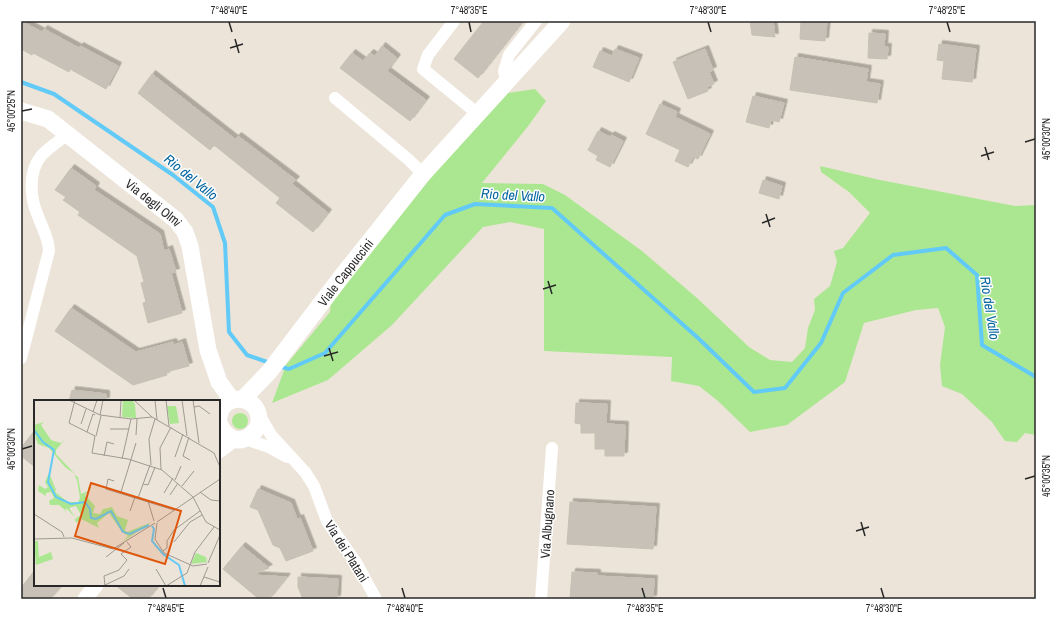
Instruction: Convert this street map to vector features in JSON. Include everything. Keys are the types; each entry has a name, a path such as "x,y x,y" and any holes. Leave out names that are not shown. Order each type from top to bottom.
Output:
{"main road":[{"name":"Viale Cappuccini","path":"224,409 259,387 282,353 423,174 562,21"},
{"name":"Via degli Olmi","path":"21,111 48,119 176,220 185,232 190,246 208,350 219,382 224,409"},
{"path":"258,412 251,402 224,409 221,430 227,436 240,439 254,433 259,424 259,387"}],"street":[{"path":"454,21 428,55 423,69 478,114"},
{"path":"507,83 504,71 509,55 536,21"},
{"path":"335,98 423,174"},
{"path":"21,358 49,251 47,236 37,213 32,196 33,172 42,155 68,134"},
{"name":"Via dei Platani","path":"258,412 271,434 305,472 314,486 327,521 357,564 376,599"},
{"path":"220,450 240,439"},
{"name":"Via dei Platani","path":"240,439 269,447 295,462"},
{"name":"Via Albugnano","path":"541,599 552,448"},
{"path":"85,599 95,586"}],"green space":[{"path":"535,89 546,101 529,125 482,183 543,184 565,195 642,251 697,298 749,347 770,360 792,362 805,348 808,328 815,310 814,299 830,286 837,262 834,251 843,248 870,213 849,192 821,172 820,166 880,180 1015,206 1036,205 1036,435 1025,433 1017,442 1005,441 992,422 962,394 942,386 940,365 945,327 938,308 916,310 864,323 845,382 787,425 750,432 718,401 699,386 671,381 672,357 544,351 544,229 510,222 483,227 392,325 328,380 272,403 286,365 330,312 331,300 428,180 508,93"},
{"path":"240,413 247,418 248,421 243,428 240,429 233,424 232,421 237,414"}],"building":[{"path":"21,21 42,32 44,29 79,48 80,46 118,66 106,89 70,69 69,72 33,53 32,55 21,49"},
{"path":"484,21 523,21 478,78 454,59"},
{"path":"750,21 773,21 775,37 752,35"},
{"path":"801,21 827,21 825,41 800,39"},
{"path":"869,33 885,34 884,47 888,47 887,59 868,58"},
{"path":"939,44 976,49 972,82 942,79 944,61 937,60"},
{"path":"382,46 397,58 387,71 426,100 410,121 340,68 352,53 363,61 370,53 375,56"},
{"path":"615,49 639,58 629,82 593,67 600,51 612,56"},
{"path":"705,49 713,70 709,72 714,84 707,87 708,91 688,99 673,62"},
{"path":"795,57 868,69 866,82 880,84 877,103 790,90"},
{"path":"152,74 235,139 238,136 296,180 292,184 328,213 313,232 276,203 280,198 214,145 210,150 138,93"},
{"path":"753,96 784,103 779,122 771,120 769,128 746,122"},
{"path":"660,104 677,112 675,117 710,134 698,159 693,157 688,167 675,161 680,150 646,134"},
{"path":"598,131 623,141 610,167 596,160 598,156 588,150"},
{"path":"71,168 96,186 94,190 160,234 164,251 169,249 176,272 171,273 182,313 148,323 143,303 146,302 141,283 144,282 137,256 78,215 80,212 63,200 66,197 55,190"},
{"path":"763,180 782,186 779,199 759,193"},
{"path":"71,308 136,352 173,342 174,345 182,342 189,366 166,372 167,375 133,385 55,331"},
{"path":"72,390 106,394 106,400 69,400"},
{"path":"576,403 607,404 606,424 625,425 624,456 605,456 605,449 595,449 595,433 581,433 581,424 575,423"},
{"path":"34,431 34,466 21,456 21,448"},
{"path":"258,489 291,503 297,519 300,518 313,551 286,561 280,548 273,545 258,510 250,507"},
{"path":"570,502 656,507 653,549 567,544"},
{"path":"242,546 269,568 252,575 287,577 269,599 259,599 223,569"},
{"path":"34,571 34,586 61,586 50,599 21,599 21,588"},
{"path":"572,572 597,573 597,576 654,579 653,599 570,599"},
{"path":"298,577 338,579 337,599 303,599 298,587"},
{"path":"116,586 158,586 148,599 133,599"}],"waterway":[{"name":"Rio del Vallo","path":"21,82 54,94 173,175 213,207 225,243 229,332 247,355 270,363"},
{"name":"Rio del Vallo","path":"278,366 289,369 325,353 445,215 475,204 552,208 698,338 754,392 785,388 821,343 843,293 893,255 946,248 977,275 982,345 1036,377"}]}
